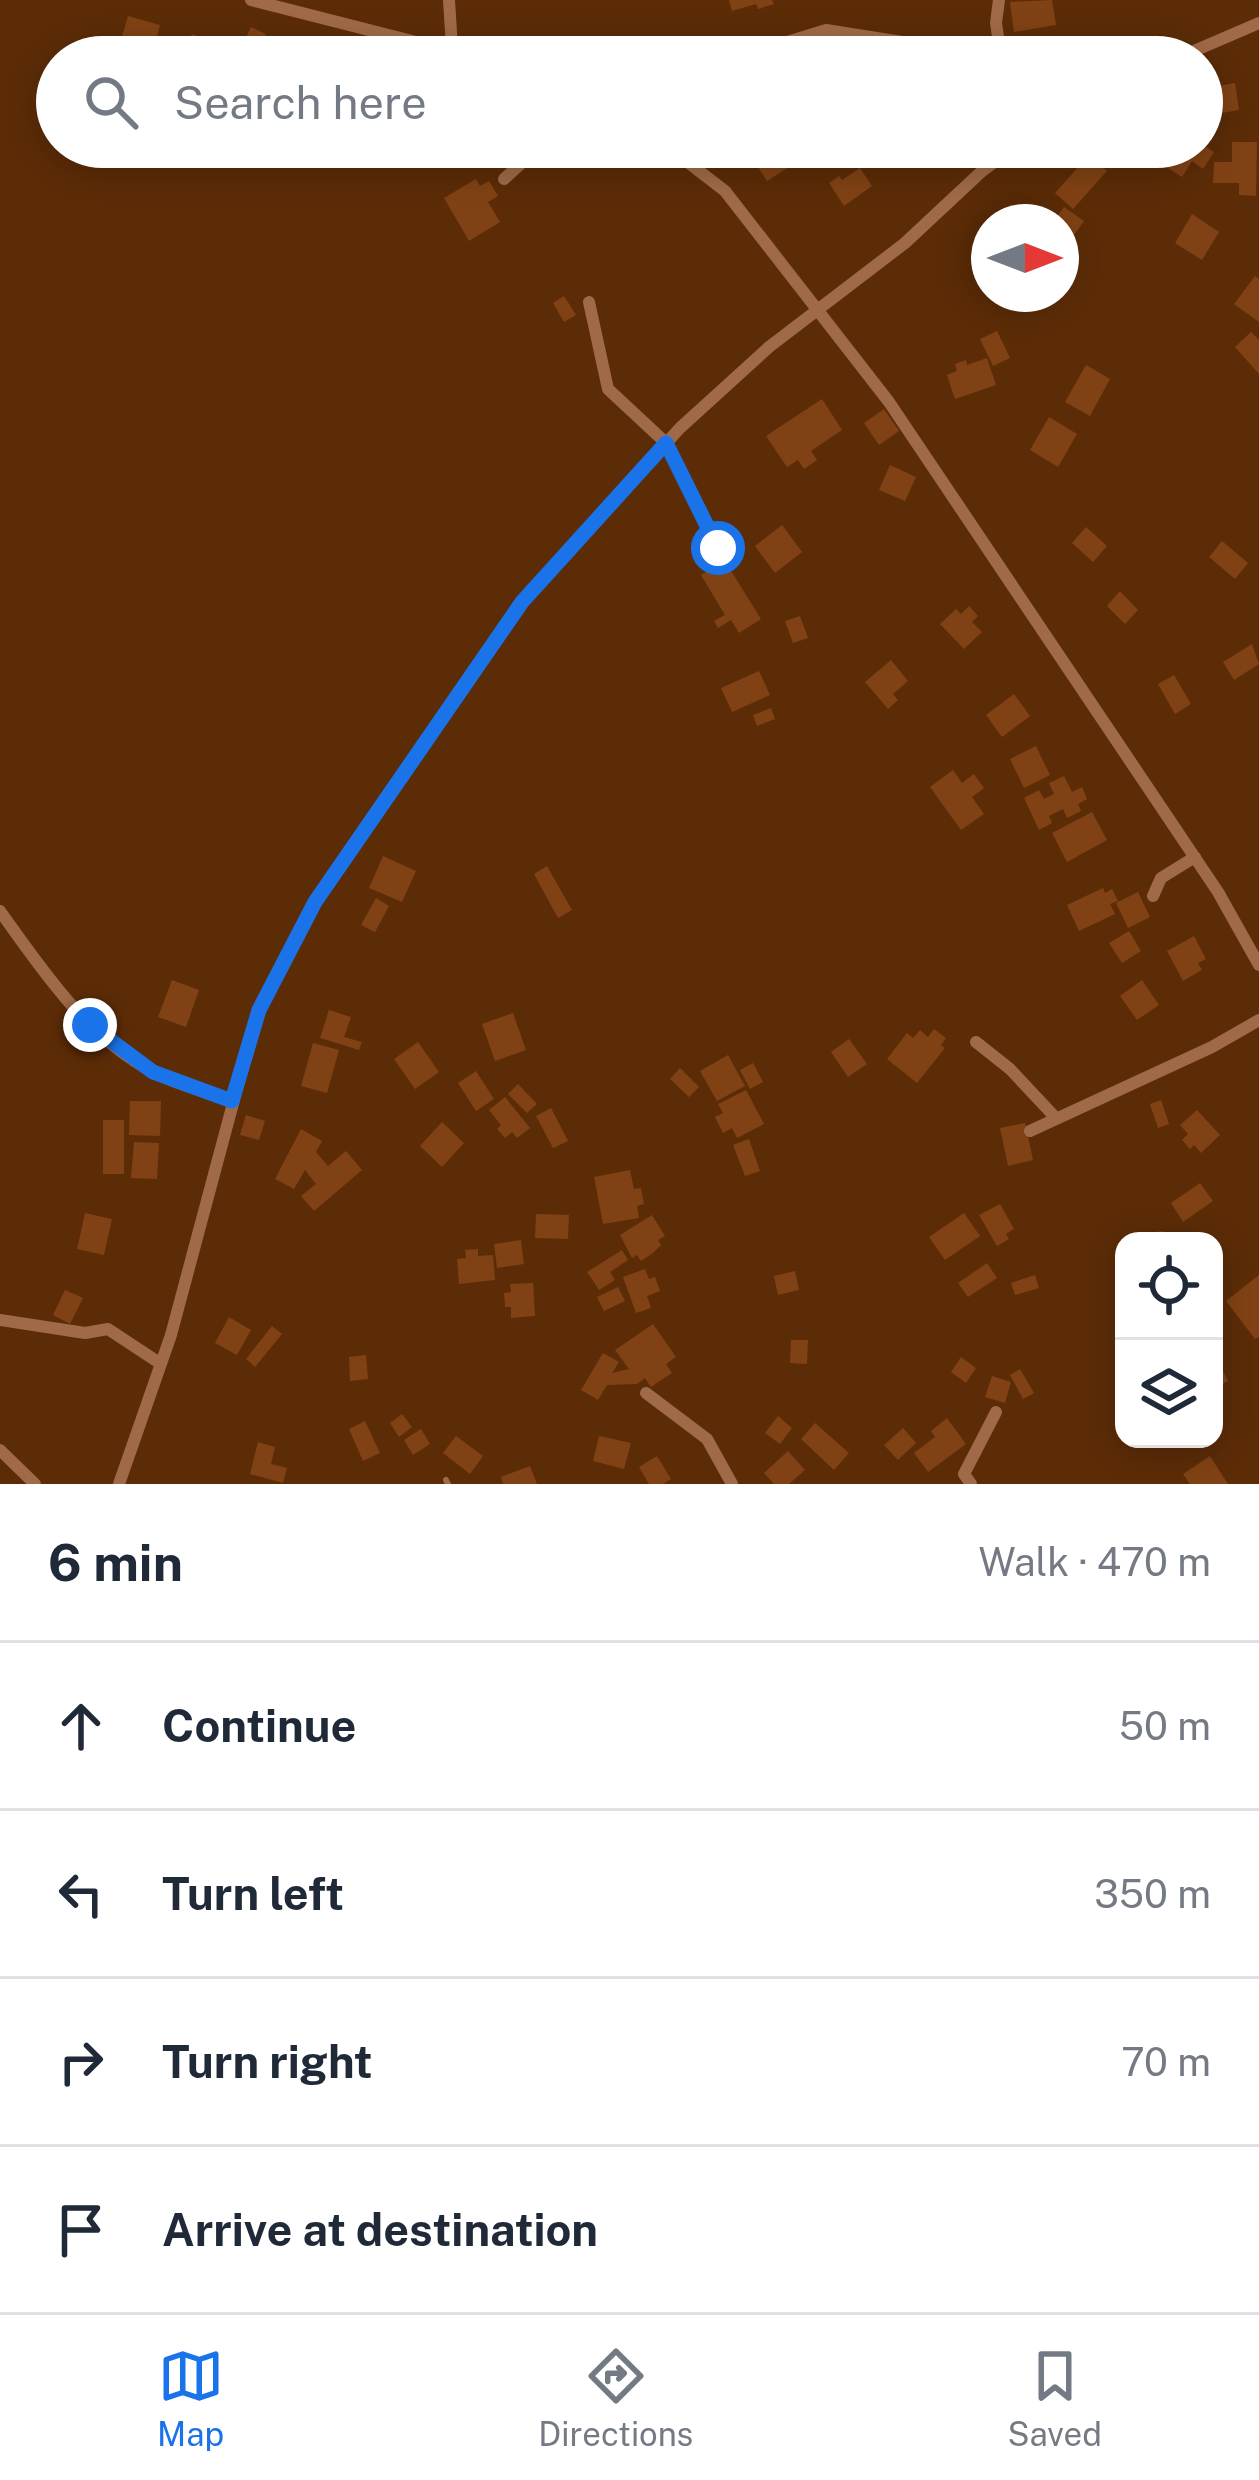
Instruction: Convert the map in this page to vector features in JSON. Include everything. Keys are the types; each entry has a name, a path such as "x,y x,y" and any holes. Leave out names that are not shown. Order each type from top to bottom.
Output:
{"street":[{"path":"250,0 390,36"},
{"path":"448,0 451,36"},
{"path":"997,36 999,0"},
{"path":"1223,38 1259,22"},
{"path":"807,36 826,30 864,36"},
{"path":"504,178 515,168"},
{"path":"695,168 725,191 946,482 1195,857 1259,965"},
{"path":"119,1484 161,1364 259,1010 315,902 522,602 666,443 769,347 817,314 990,168"},
{"path":"590,302 608,389 666,443 718,548"},
{"path":"1153,896 1162,878 1195,857"},
{"path":"0,911 90,1025 153,1072 232,1101"},
{"path":"1030,1132 1259,1020"},
{"path":"976,1042 1010,1069 1055,1117"},
{"path":"0,1320 86,1333 108,1329 161,1364"},
{"path":"646,1393 707,1439 732,1484"},
{"path":"971,1484 964,1474 996,1412"},
{"path":"0,1450 35,1484"}],"building":[{"path":"729,0 772,0 774,4 732,11"},
{"path":"1052,0 1056,25 1014,32 1010,2"},
{"path":"128,16 160,25 157,36 122,36"},
{"path":"251,27 266,34 265,36 247,36"},
{"path":"1235,83 1239,110 1223,113 1223,85"},
{"path":"1232,142 1257,142 1256,196 1239,195 1239,183 1213,183 1214,168 1232,162"},
{"path":"759,168 787,168 767,181"},
{"path":"860,168 872,186 844,206 829,183"},
{"path":"1077,168 1107,171 1077,204 1067,204 1055,193"},
{"path":"476,179 480,186 489,181 498,196 488,202 500,222 469,241 444,198"},
{"path":"1192,214 1219,232 1202,260 1175,243"},
{"path":"1255,276 1259,279 1259,322 1234,304"},
{"path":"564,296 576,315 564,322 553,303"},
{"path":"997,331 1010,358 993,366 980,339"},
{"path":"1251,332 1259,340 1259,374 1235,347"},
{"path":"987,358 996,385 955,399 947,375 957,371 955,364"},
{"path":"1086,365 1110,379 1090,416 1065,402"},
{"path":"822,399 842,430 811,451 817,460 804,469 798,460 787,467 766,436"},
{"path":"884,409 899,431 879,445 864,423"},
{"path":"1049,417 1077,434 1058,467 1030,450"},
{"path":"890,465 916,477 905,501 879,490"},
{"path":"782,525 802,552 775,573 755,546"},
{"path":"1086,527 1107,546 1093,562 1072,543"},
{"path":"1222,541 1248,563 1235,579 1209,557"},
{"path":"725,561 761,619 739,633 731,620 718,628 714,621 725,615 701,575"},
{"path":"1120,591 1138,610 1125,624 1107,606"},
{"path":"969,606 978,616 972,622 982,632 964,649 940,624 956,609 961,614"},
{"path":"800,616 808,638 793,643 785,621"},
{"path":"1252,644 1259,664 1234,680 1223,662"},
{"path":"891,660 908,681 893,694 898,700 888,709 865,682"},
{"path":"759,671 770,695 732,712 721,688"},
{"path":"1174,675 1191,704 1175,714 1158,684"},
{"path":"1014,694 1030,716 1002,737 986,715"},
{"path":"771,708 775,719 757,726 753,715"},
{"path":"1036,746 1050,775 1024,788 1010,759"},
{"path":"953,770 962,783 974,774 984,788 972,797 984,814 961,830 930,787"},
{"path":"1064,776 1072,792 1082,787 1087,799 1078,804 1081,811 1067,818 1063,809 1049,816 1052,823 1039,830 1024,798 1039,790 1044,799 1054,794 1049,783"},
{"path":"1092,812 1107,840 1067,862 1052,833"},
{"path":"383,856 416,871 402,902 369,888"},
{"path":"547,866 572,910 558,918 534,874"},
{"path":"1103,888 1105,893 1112,889 1118,901 1110,904 1115,914 1079,931 1067,905"},
{"path":"1138,892 1150,917 1128,928 1116,903"},
{"path":"376,898 389,906 375,932 361,925"},
{"path":"1129,931 1141,951 1122,963 1109,943"},
{"path":"1194,936 1206,959 1198,963 1202,970 1183,981 1167,951"},
{"path":"172,980 199,990 186,1027 158,1017"},
{"path":"1142,980 1159,1005 1137,1020 1120,996"},
{"path":"329,1010 351,1017 344,1037 362,1042 359,1050 320,1038"},
{"path":"513,1013 526,1050 495,1061 482,1024"},
{"path":"934,1029 946,1038 941,1045 945,1048 917,1083 887,1059 907,1033 913,1038 920,1030 928,1037"},
{"path":"849,1039 867,1064 848,1077 831,1052"},
{"path":"418,1042 439,1072 415,1089 394,1059"},
{"path":"313,1043 339,1050 327,1093 301,1086"},
{"path":"728,1055 745,1086 717,1101 700,1071"},
{"path":"753,1063 763,1082 750,1089 740,1070"},
{"path":"680,1068 699,1087 689,1097 670,1079"},
{"path":"476,1071 494,1099 476,1111 458,1083"},
{"path":"518,1084 537,1104 527,1113 508,1094"},
{"path":"746,1090 764,1124 737,1138 732,1128 723,1133 715,1117 723,1113 718,1104"},
{"path":"505,1097 530,1128 517,1138 512,1132 505,1138 489,1110"},
{"path":"1161,1100 1169,1124 1158,1128 1150,1104"},
{"path":"130,1101 161,1101 160,1136 129,1135"},
{"path":"551,1108 568,1141 553,1148 536,1116"},
{"path":"1197,1110 1220,1135 1201,1153 1182,1140 1188,1134 1180,1125"},
{"path":"246,1115 265,1121 259,1140 240,1135"},
{"path":"103,1120 124,1120 124,1174 103,1174"},
{"path":"442,1122 464,1143 442,1167 420,1146"},
{"path":"1025,1123 1033,1160 1008,1166 1000,1128"},
{"path":"301,1129 322,1141 316,1152 328,1166 346,1151 362,1170 314,1211 301,1196 316,1184 305,1170 294,1189 275,1179"},
{"path":"749,1139 760,1171 745,1176 733,1145"},
{"path":"134,1142 159,1143 157,1179 131,1178"},
{"path":"630,1170 644,1204 637,1206 639,1218 603,1224 594,1177"},
{"path":"1200,1183 1213,1201 1183,1222 1171,1203"},
{"path":"1000,1204 1014,1229 997,1246 979,1215"},
{"path":"85,1213 112,1219 104,1255 77,1249"},
{"path":"964,1213 980,1236 945,1260 929,1237"},
{"path":"536,1214 569,1215 568,1239 535,1238"},
{"path":"652,1215 665,1236 658,1240 661,1245 641,1261 637,1255 632,1258 620,1235"},
{"path":"521,1240 524,1264 497,1268 494,1244"},
{"path":"478,1249 478,1256 493,1255 495,1280 459,1284 457,1259 466,1258 465,1250"},
{"path":"622,1250 628,1260 610,1272 615,1280 599,1290 587,1272"},
{"path":"987,1263 997,1278 968,1297 958,1283"},
{"path":"645,1269 649,1279 655,1277 660,1291 647,1296 651,1308 636,1313 623,1277"},
{"path":"795,1271 799,1290 778,1295 774,1276"},
{"path":"1035,1275 1039,1288 1015,1295 1011,1283"},
{"path":"1259,1275 1259,1337 1255,1339 1226,1301"},
{"path":"533,1283 535,1316 511,1318 504,1293 511,1292 510,1284"},
{"path":"618,1287 625,1301 604,1311 597,1297"},
{"path":"65,1290 83,1298 70,1324 53,1315"},
{"path":"229,1317 251,1330 237,1355 215,1343"},
{"path":"653,1324 676,1357 666,1364 672,1373 651,1387 645,1378 637,1384 607,1385 598,1400 581,1390 603,1353 619,1362 612,1373 629,1369 615,1350"},
{"path":"272,1326 282,1334 255,1367 246,1359"},
{"path":"791,1340 808,1340 807,1364 790,1363"},
{"path":"366,1355 368,1379 350,1381 349,1357"},
{"path":"961,1357 976,1368 966,1383 951,1372"},
{"path":"1020,1369 1034,1393 1023,1399 1010,1375"},
{"path":"992,1376 1011,1382 1005,1403 985,1397"},
{"path":"402,1414 412,1427 399,1437 390,1423"},
{"path":"778,1416 792,1428 780,1444 765,1433"},
{"path":"947,1418 966,1444 928,1472 914,1453 935,1437 931,1431"},
{"path":"365,1421 380,1453 363,1461 349,1429"},
{"path":"815,1423 849,1453 834,1470 801,1439"},
{"path":"903,1428 916,1443 898,1460 884,1445"},
{"path":"421,1429 430,1444 413,1455 404,1440"},
{"path":"456,1436 483,1456 470,1474 443,1453"},
{"path":"599,1436 631,1443 624,1469 593,1461"},
{"path":"258,1442 275,1447 271,1464 287,1468 283,1483 250,1474"},
{"path":"788,1451 805,1470 789,1484 774,1484 764,1473"},
{"path":"657,1456 671,1479 649,1484 639,1467"},
{"path":"1210,1456 1228,1484 1190,1484 1183,1474"},
{"path":"530,1466 537,1484 503,1484 501,1477"}],"route":[{"path":"90,1025 153,1072 232,1101 259,1010 315,902 522,602 666,443 718,548"}]}
